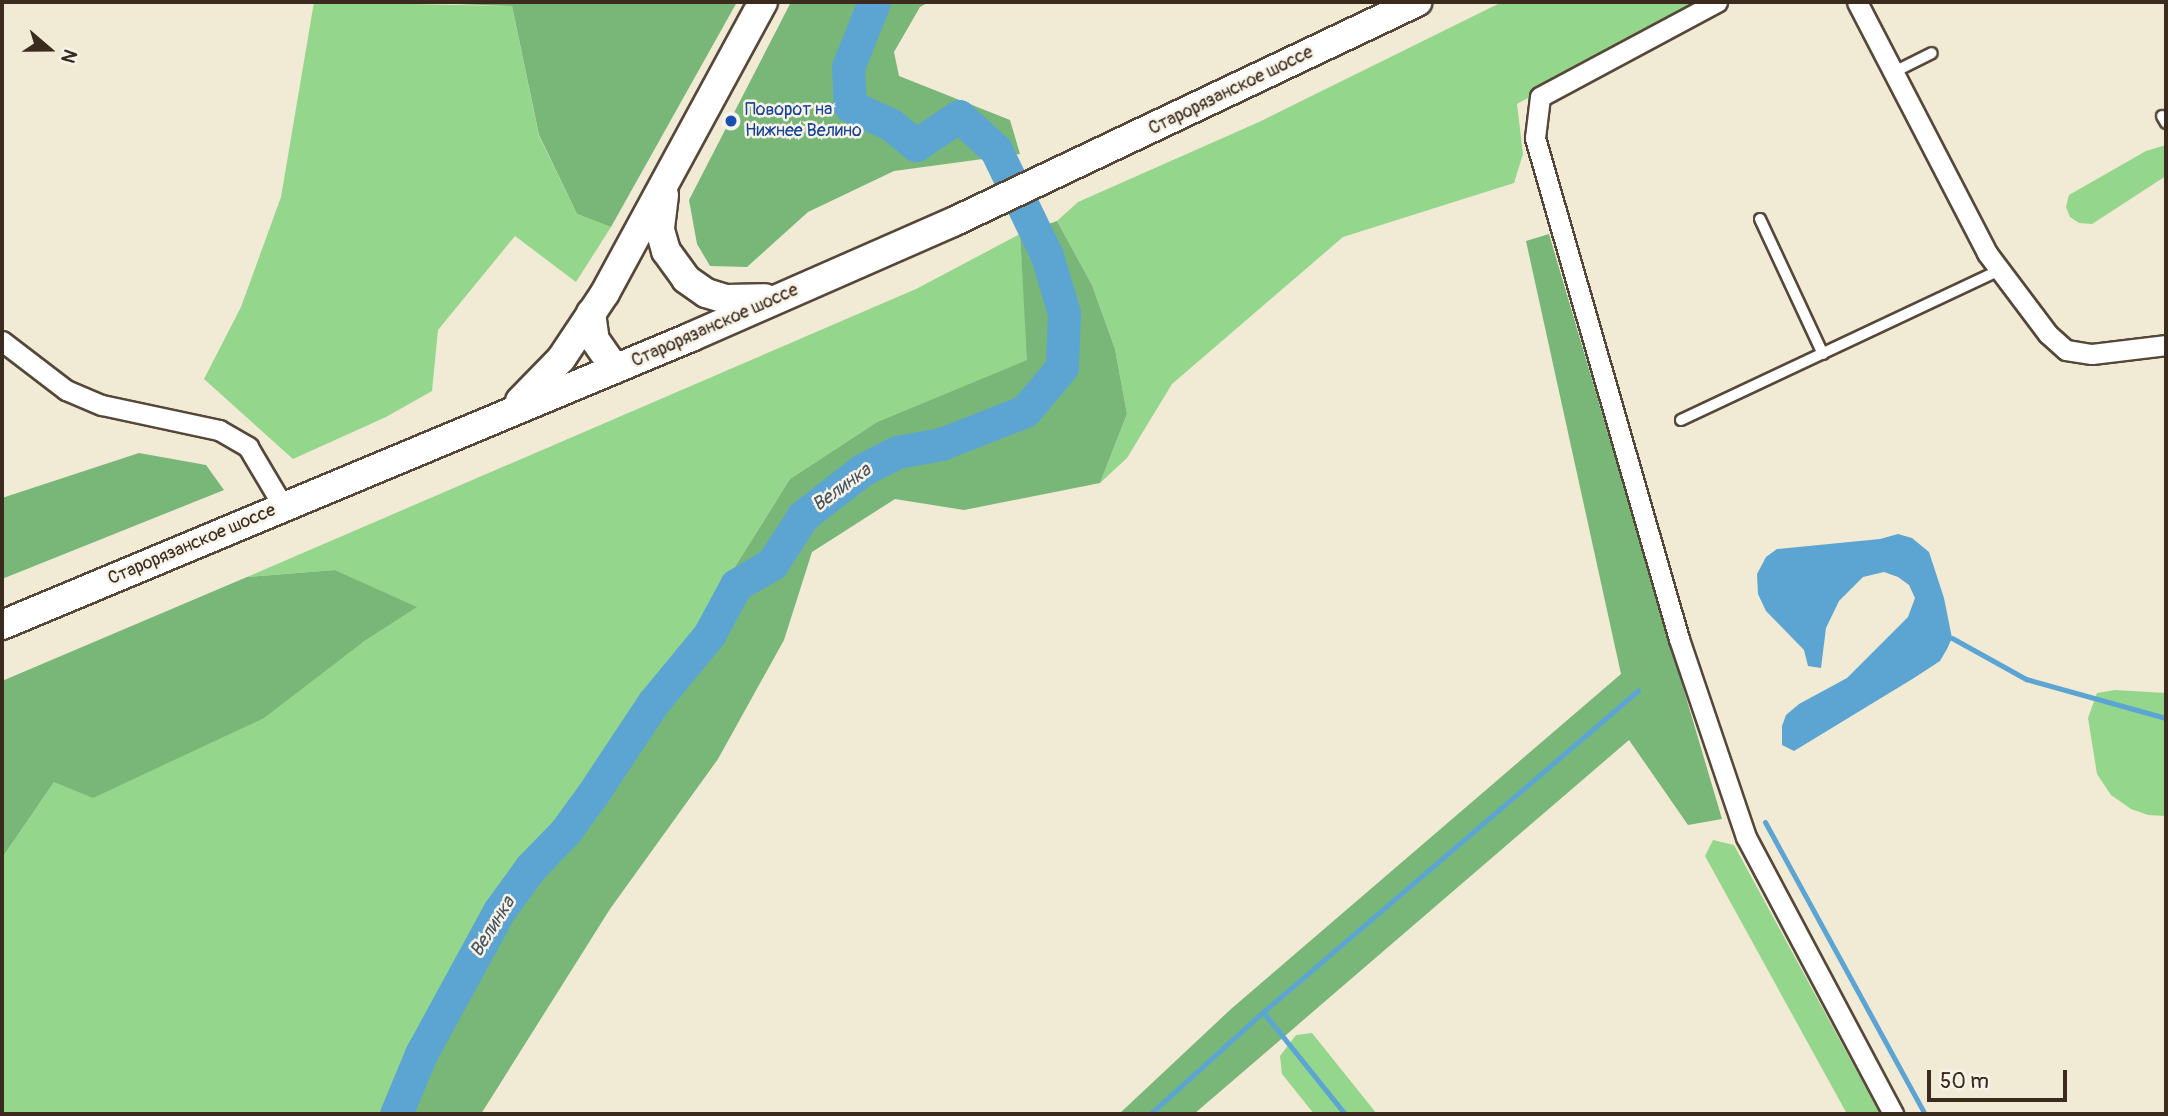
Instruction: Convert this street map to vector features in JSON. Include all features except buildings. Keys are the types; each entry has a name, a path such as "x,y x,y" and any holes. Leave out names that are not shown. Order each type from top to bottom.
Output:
{"main road":[{"path":"504,414 545,378 591,313 763,2"},
{"name":"Старорязанское шоссе","path":"2,625 691,337 953,222 1417,2"},
{"path":"668,178 661,208 660,230 666,251 696,295 699,309 691,337"},
{"path":"686,279 706,293 726,299 785,295"},
{"path":"591,313 595,340 615,369"}],"street":[{"path":"1717,2 1540,97 1535,138 1679,639 1746,837 1894,1114"},
{"path":"1857,2 1987,253 2048,334 2066,350 2092,354 2166,345"},
{"path":"2,341 66,390 102,405 219,430 248,447 283,506"}],"lane":[{"path":"1894,72 1932,53"},
{"path":"1760,219 1823,354"},
{"path":"1681,420 2000,270"}],"green space":[{"path":"314,2 512,6 539,136 577,214 611,227 576,282 515,236 438,330 432,391 386,417 293,459 204,379 241,307 281,197"},
{"path":"399,2 737,2 611,227 577,214 539,135 512,6"},
{"path":"791,2 929,2 920,7 894,52 899,76 1010,120 1020,154 894,171 808,212 747,267 710,266 697,244 689,200"},
{"path":"1502,2 1703,2 1517,104 1523,154 1514,183 1343,237 1172,384 1127,458 1100,483 1127,414 1115,349 1092,285 1057,221 1078,202 1259,122"},
{"path":"2166,145 2166,176 2092,224 2079,223 2070,217 2066,207 2069,195 2146,151"},
{"path":"1057,221 1092,285 1115,349 1127,414 1100,483 964,510 895,499 812,552 784,640 718,759 610,909 481,1114 383,1114 471,943 688,642 790,479 877,422 1027,360 1020,234"},
{"path":"1020,234 1028,360 877,422 790,479 688,642 471,943 383,1114 2,1114 2,858 54,782 363,642 416,607 335,570 247,577 916,289"},
{"path":"1549,234 1722,819 1688,825 1629,740 1194,1114 1119,1114 1231,1009 1621,674 1526,241"},
{"path":"139,453 206,465 224,490 2,579 2,498"},
{"path":"335,570 417,607 363,642 264,718 93,798 54,782 2,858 2,681 247,577"},
{"path":"2115,690 2166,693 2166,816 2148,815 2131,809 2111,795 2097,774 2088,718 2097,693"},
{"path":"1713,840 1734,845 1880,1114 1847,1114 1705,856"},
{"path":"1312,1033 1377,1114 1314,1114 1282,1074 1280,1056 1296,1035"}],"water":[{"path":"1898,534 1912,538 1929,552 1944,598 1952,638 1947,649 1940,661 1794,751 1782,745 1782,726 1786,715 1799,704 1847,678 1908,617 1915,598 1909,585 1898,577 1884,572 1863,577 1839,601 1826,628 1821,668 1808,666 1804,650 1766,611 1758,594 1757,574 1766,557 1777,549 1880,539"}],"waterway":[{"name":"Велинка","path":"396,1114 421,1054 499,911 531,867 565,832 653,703 709,635 736,585 772,564 803,516 862,470 897,452 941,444 1025,411 1062,367 1064,313 1047,256 996,150 959,116 916,145 890,124 850,106 848,67 874,2"},
{"path":"1952,638 2026,679 2166,718"},
{"path":"1150,1114 1263,1012 1638,691"},
{"path":"1765,822 1925,1114"},
{"path":"1263,1012 1345,1114"}],"place":[{"name":"Поворот на Нижнее Велино","path":"731,121"}]}
